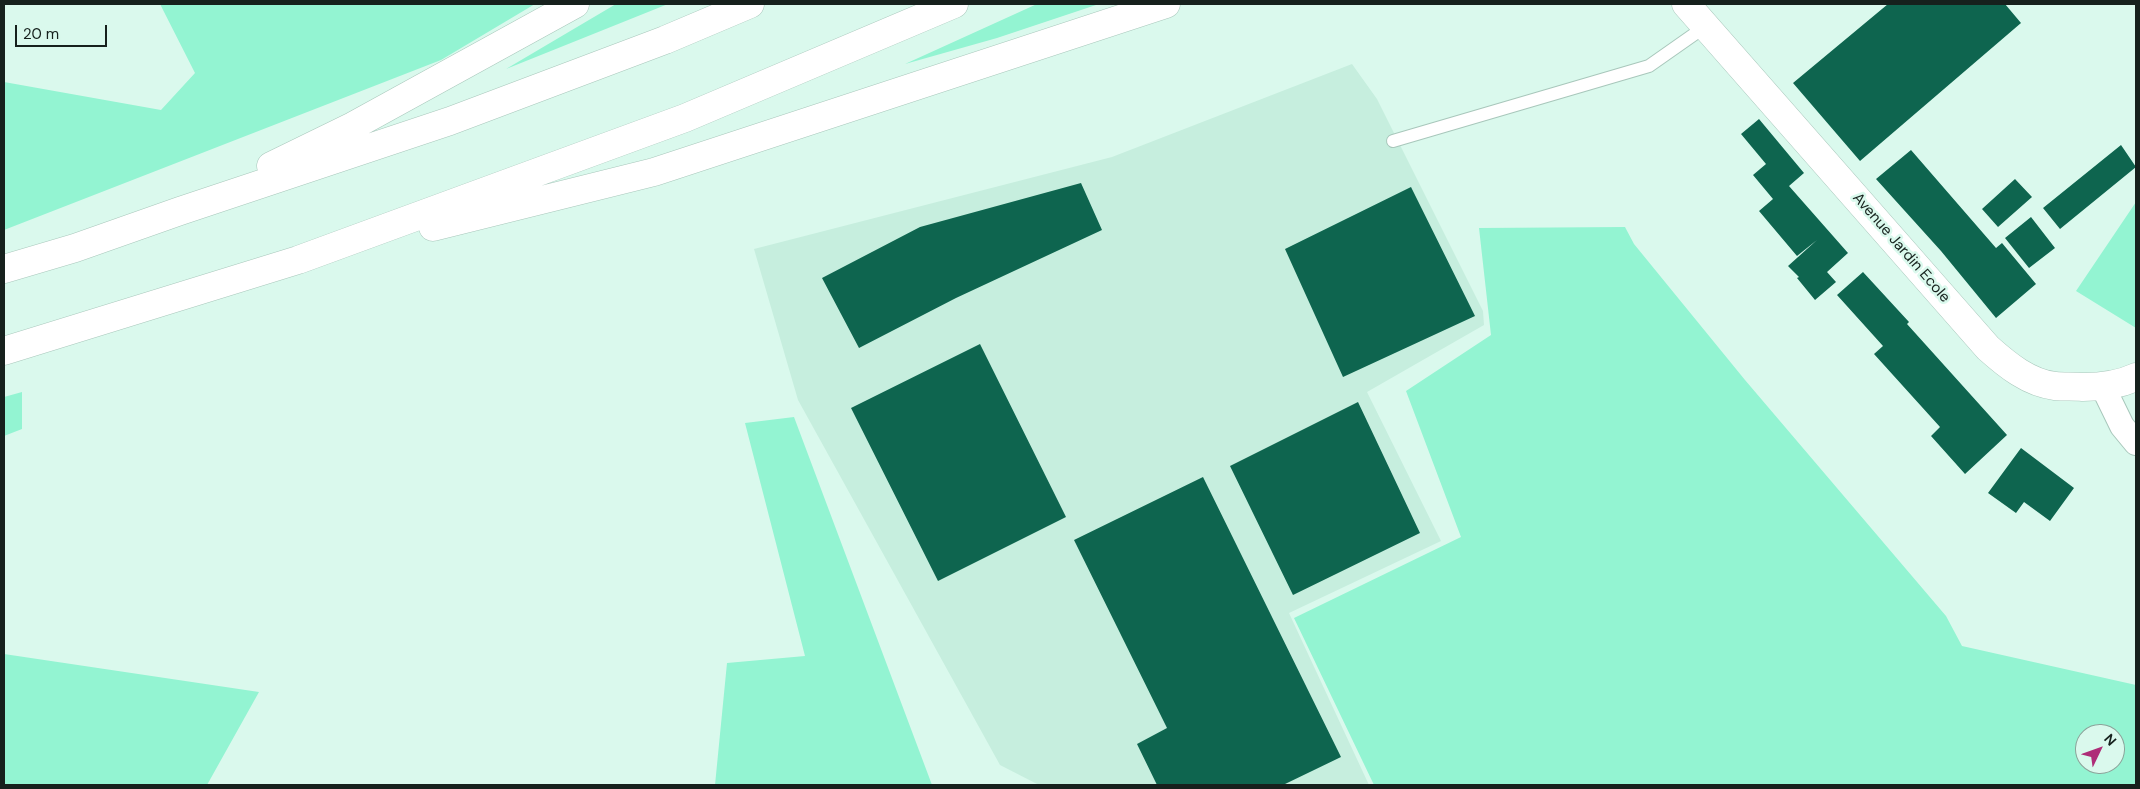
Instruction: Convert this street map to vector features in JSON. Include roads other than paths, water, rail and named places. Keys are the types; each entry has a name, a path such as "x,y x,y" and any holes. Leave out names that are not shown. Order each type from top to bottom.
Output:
{"main road":[{"path":"180,211 352,126 575,4"},
{"path":"4,269 75,248 180,211 450,122 665,40 750,4"},
{"path":"4,352 298,260 685,118 954,4"},
{"path":"298,260 654,172 1166,4"},
{"name":"Avenue Jardin Ecole","path":"1686,4 1988,348 2009,366 2031,379 2054,386 2103,387 2125,382 2136,377"}],"street":[{"path":"2103,387 2122,426 2136,443"}],"lane":[{"path":"1393,141 1649,66 1706,26"}]}
